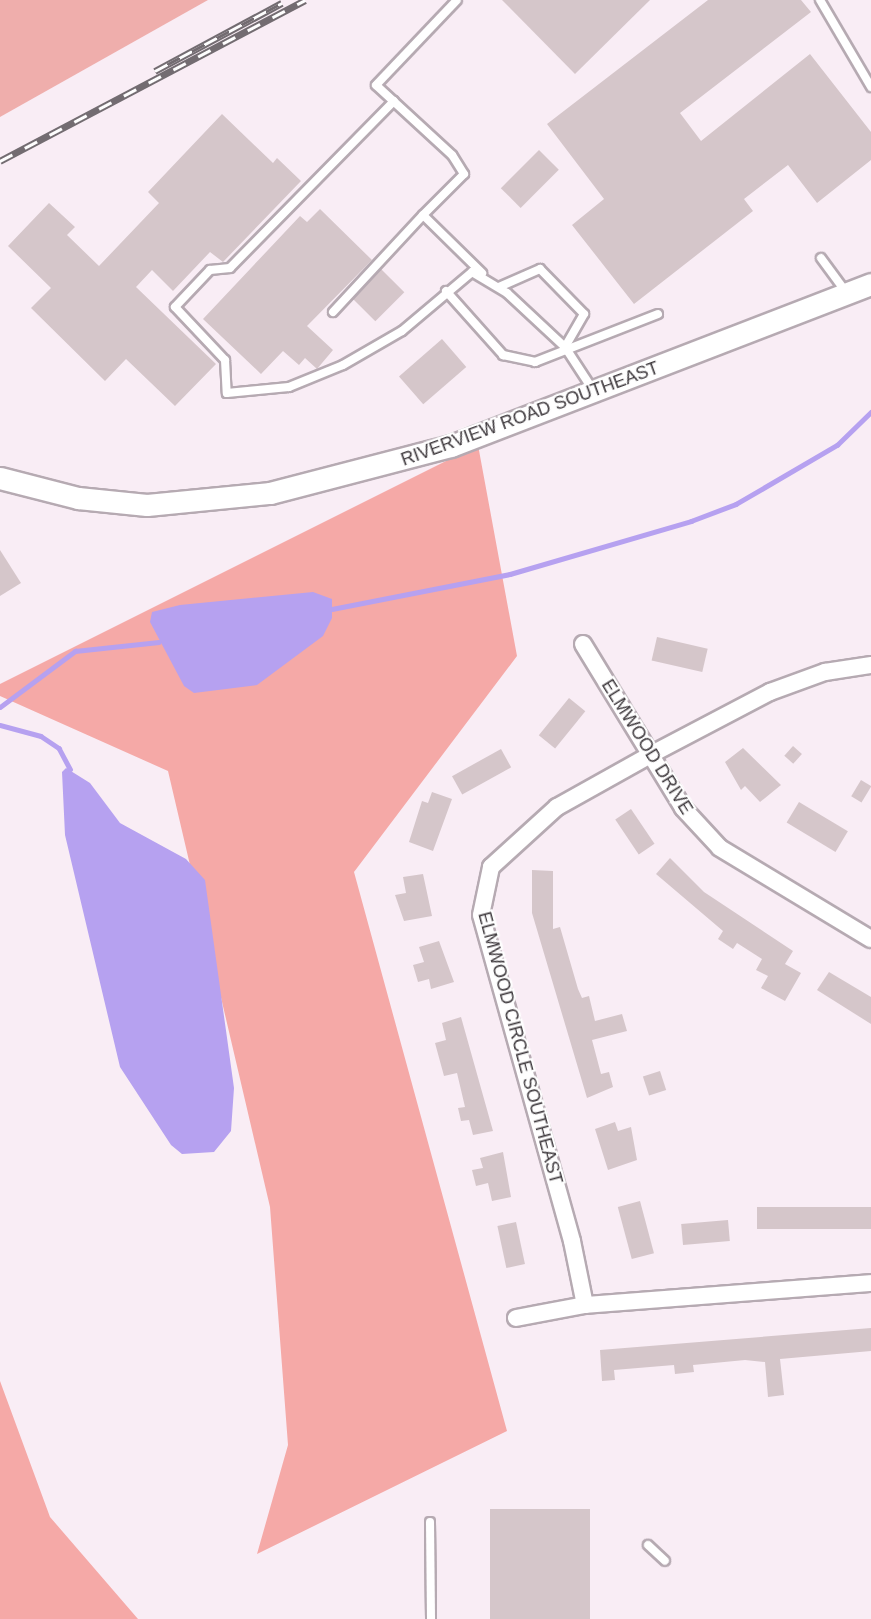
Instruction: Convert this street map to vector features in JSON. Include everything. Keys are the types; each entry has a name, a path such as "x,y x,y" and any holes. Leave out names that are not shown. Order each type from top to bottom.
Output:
{"street":[{"name":"RIVERVIEW ROAD SOUTHEAST","path":"0,478 112,502 236,499 394,464 594,393 871,284"},
{"name":"ELMWOOD DRIVE","path":"583,644 683,808 720,848 871,939"},
{"name":"ELMWOOD CIRCLE SOUTHEAST","path":"585,1305 481,915 484,884 508,847 557,807 770,692 825,672 871,665"},
{"path":"516,1318 585,1305 871,1283"}],"lane":[{"path":"333,312 464,174 452,155 376,85 457,0"},
{"path":"820,0 871,87"},
{"path":"394,101 230,268 210,270 175,307 225,360 227,393 239,394 289,387 343,365 402,331 462,276 483,275"},
{"path":"423,215 483,275 566,347 594,393"},
{"path":"820,258 847,294"},
{"path":"499,287 540,268 584,314 566,347"},
{"path":"446,291 502,355 535,362 566,347 658,314"},
{"path":"430,1522 431,1619"},
{"path":"648,1545 665,1561"}],"shaded area":[{"path":"0,0 208,0 0,117"},
{"path":"478,445 517,656 354,872 507,1431 257,1554 288,1445 270,1207 168,771 0,696 0,684"},
{"path":"313,592 332,599 332,618 323,636 257,685 194,693 184,686 150,622 152,612 180,605"},
{"path":"66,768 90,783 120,823 186,859 205,880 234,1088 231,1131 214,1152 182,1154 171,1145 120,1067 65,835 62,772"},
{"path":"0,1381 50,1517 138,1619 0,1619"}],"building":[{"path":"502,0 650,0 575,74"},
{"path":"708,0 801,0 811,12 680,113 701,141 810,54 871,132 871,160 817,203 788,165 744,199 753,211 634,304 572,225 604,199 547,124"},
{"path":"222,114 273,163 277,158 301,181 223,262 210,252 173,291 152,270 136,287 216,364 175,406 126,359 105,381 31,308 51,288 8,246 49,203 75,227 67,235 99,266 159,203 148,192"},
{"path":"539,150 559,170 521,208 501,188"},
{"path":"320,209 372,260 307,326 333,350 317,369 305,358 299,365 283,351 261,374 203,319 300,216 307,222"},
{"path":"381,269 404,292 375,321 352,298"},
{"path":"442,339 466,367 423,404 399,376"},
{"path":"0,550 21,583 0,596"},
{"path":"657,637 708,649 702,672 652,660"},
{"path":"569,698 585,711 555,749 539,735"},
{"path":"793,746 802,754 793,764 784,756"},
{"path":"743,748 781,785 760,802 745,786 741,790 725,762"},
{"path":"501,749 511,767 462,795 452,776"},
{"path":"861,780 871,786 862,802 851,796"},
{"path":"432,792 452,799 433,851 409,842 422,801 428,803"},
{"path":"799,802 848,831 835,852 787,823"},
{"path":"631,809 654,844 639,854 615,820"},
{"path":"670,858 704,892 793,951 785,964 801,973 785,1001 761,988 768,976 756,970 762,959 737,943 733,949 718,939 723,931 656,874"},
{"path":"532,870 553,871 553,929 560,927 578,989 582,998 589,996 595,1021 622,1014 627,1031 592,1040 601,1074 609,1072 613,1087 587,1098 532,913"},
{"path":"423,874 432,916 404,921 395,895 406,893 403,877"},
{"path":"439,941 454,982 431,989 429,979 418,982 413,965 424,962 419,947"},
{"path":"829,972 871,997 871,1024 817,990"},
{"path":"461,1017 493,1131 473,1135 469,1120 461,1121 458,1108 465,1107 457,1073 444,1076 435,1043 446,1040 442,1023"},
{"path":"660,1071 666,1090 649,1096 643,1077"},
{"path":"615,1122 618,1131 631,1127 637,1160 608,1170 595,1129"},
{"path":"503,1152 511,1197 492,1201 488,1183 476,1186 472,1170 483,1168 480,1158"},
{"path":"640,1201 654,1253 632,1259 618,1207"},
{"path":"757,1207 871,1207 871,1229 757,1229"},
{"path":"728,1220 730,1241 683,1245 681,1224"},
{"path":"516,1222 525,1264 506,1268 497,1226"},
{"path":"871,1328 871,1351 780,1359 784,1395 768,1397 765,1362 745,1360 693,1365 694,1372 675,1374 674,1365 614,1370 615,1380 602,1381 600,1350"},
{"path":"490,1509 590,1509 590,1619 490,1619"}],"waterway":[{"path":"332,609 510,574 691,521 736,504 837,445 871,412"},
{"path":"0,707 75,651 159,642"},
{"path":"0,725 41,736 59,748 70,769"}],"railway":[{"path":"0,161 305,0"},
{"path":"155,71 282,3"}]}
